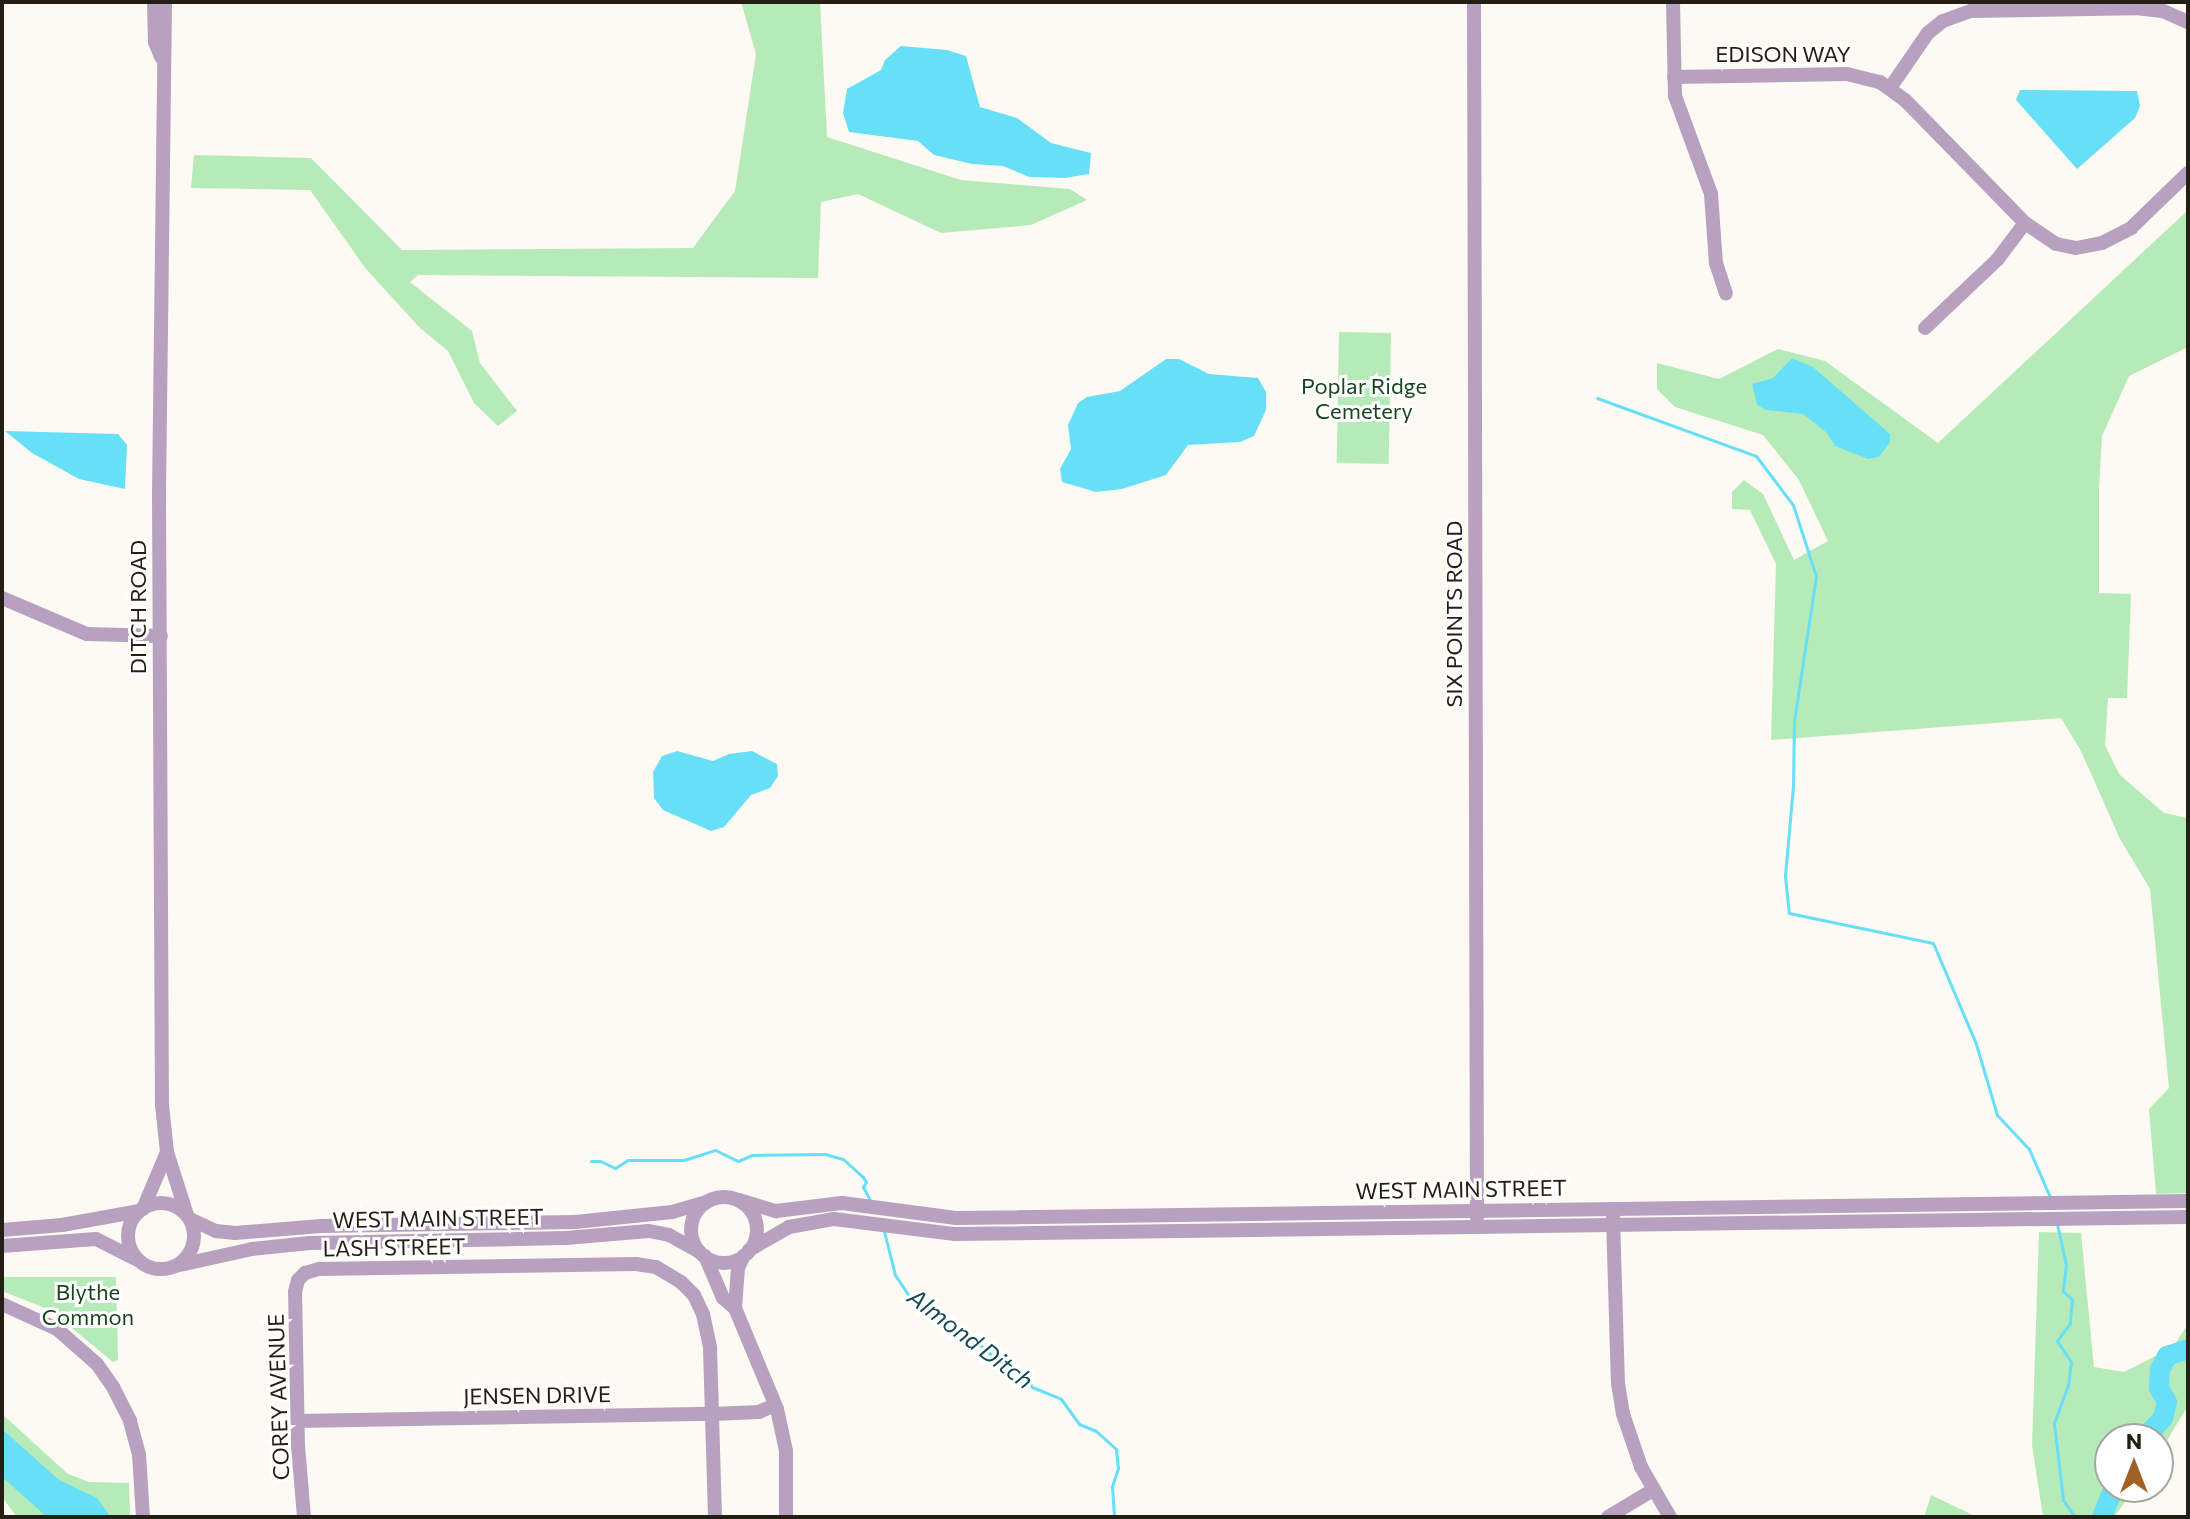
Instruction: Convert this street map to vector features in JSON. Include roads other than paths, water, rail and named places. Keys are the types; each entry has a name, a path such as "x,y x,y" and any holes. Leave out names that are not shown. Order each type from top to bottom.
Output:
{"street":[{"name":"DITCH ROAD","path":"154,2 155,42 162,61"},
{"name":"DITCH ROAD","path":"165,2 162,61 162,1092 167,1152 189,1217"},
{"name":"SIX POINTS ROAD","path":"1474,2 1477,1226"},
{"path":"1673,2 1674,77 1678,109 1711,194 1716,263 1726,293"},
{"path":"1890,88 1928,33 1956,15 1971,11 2085,5 2163,11 2188,22"},
{"name":"EDISON WAY","path":"1674,77 1847,74 1890,88 2025,223 2056,244 2076,248 2102,243 2131,228 2188,173"},
{"path":"1925,328 1997,260 2025,223"},
{"path":"2,598 56,624 87,634 161,636"},
{"name":"DITCH ROAD","path":"142,1210 167,1152"},
{"path":"735,1308 723,1298 691,1229 696,1213 707,1202 725,1197 739,1200 753,1214 757,1226 738,1268 735,1308 775,1405 786,1451 786,1517"},
{"name":"WEST MAIN STREET","path":"739,1200 776,1211 852,1203 956,1218 2188,1201"},
{"name":"WEST MAIN STREET","path":"189,1217 229,1233 321,1226 575,1222 672,1212 707,1202"},
{"path":"2,1230 62,1225 169,1204 189,1217 194,1241 184,1260 175,1266 153,1268 96,1239 2,1246"},
{"path":"1613,1208 1618,1383 1630,1439 1653,1490 1670,1517"},
{"path":"142,1210 130,1226 128,1238 131,1250 143,1264"},
{"name":"WEST MAIN STREET","path":"747,1253 768,1236 799,1224 834,1219 955,1234 2188,1217"},
{"name":"WEST MAIN STREET","path":"175,1266 252,1249 302,1244 649,1231 669,1235 703,1254"},
{"name":"LASH STREET","path":"489,1239 490,1267"},
{"path":"703,1254 728,1262 747,1253"},
{"name":"LASH STREET","path":"301,1277 319,1269 646,1265 665,1271 687,1288 699,1305 708,1335 713,1414"},
{"name":"COREY AVENUE","path":"301,1277 295,1292 304,1517"},
{"path":"2,1304 57,1329 97,1364 113,1387 130,1421 139,1454 143,1517"},
{"name":"JENSEN DRIVE","path":"298,1421 713,1414 759,1412 775,1405"},
{"path":"713,1414 715,1517"},
{"path":"1608,1517 1653,1490"}],"water":[{"path":"901,46 947,50 966,56 980,107 1017,118 1051,143 1091,153 1089,174 1065,178 1029,177 1003,166 972,164 934,155 918,141 849,132 843,113 847,89 881,70 885,60"},
{"path":"2020,90 2137,91 2140,106 2135,118 2077,169 2016,100"},
{"path":"1792,358 1813,367 1890,434 1890,442 1879,457 1868,459 1835,446 1827,433 1803,414 1766,410 1757,405 1752,384 1773,378"},
{"path":"1166,359 1179,359 1209,374 1258,378 1266,392 1266,410 1254,436 1240,442 1188,445 1166,475 1122,489 1096,492 1062,482 1060,469 1071,449 1068,425 1078,403 1087,397 1120,391"},
{"path":"5,431 118,434 127,445 125,489 79,479 32,453"},
{"path":"677,751 713,761 729,754 752,751 777,764 778,776 770,788 751,795 724,827 711,831 663,810 654,798 653,772 662,756"},
{"path":"2,1429 59,1480 97,1498 111,1517 47,1517 2,1477"}],"waterway":[{"path":"1597,398 1756,456 1793,505 1816,576 1794,722 1793,786 1785,876 1789,913 1933,943 1976,1044 1997,1115 2029,1149 2050,1197"},
{"name":"Almond Ditch","path":"591,1161 600,1161 615,1168 628,1160 684,1160 715,1150 738,1161 752,1155 825,1154 843,1159 863,1177 866,1182 863,1187 871,1202"},
{"path":"2057,1224 2066,1265 2063,1291 2072,1299 2070,1323 2057,1341 2071,1362 2068,1385 2054,1423 2063,1500 2075,1517"},
{"name":"Almond Ditch","path":"884,1231 895,1275 911,1299 946,1316 989,1353 1025,1375 1032,1387 1061,1399 1079,1424 1096,1431 1116,1449 1118,1468 1112,1487 1114,1517"},
{"path":"2158,1423 2163,1418 2167,1402 2159,1388 2160,1370 2167,1356 2188,1349"},
{"path":"2102,1517 2108,1503"}],"park label":[{"name":"Poplar Ridge Cemetery","path":"1364,398"},
{"name":"Blythe Common","path":"88,1304"}]}
